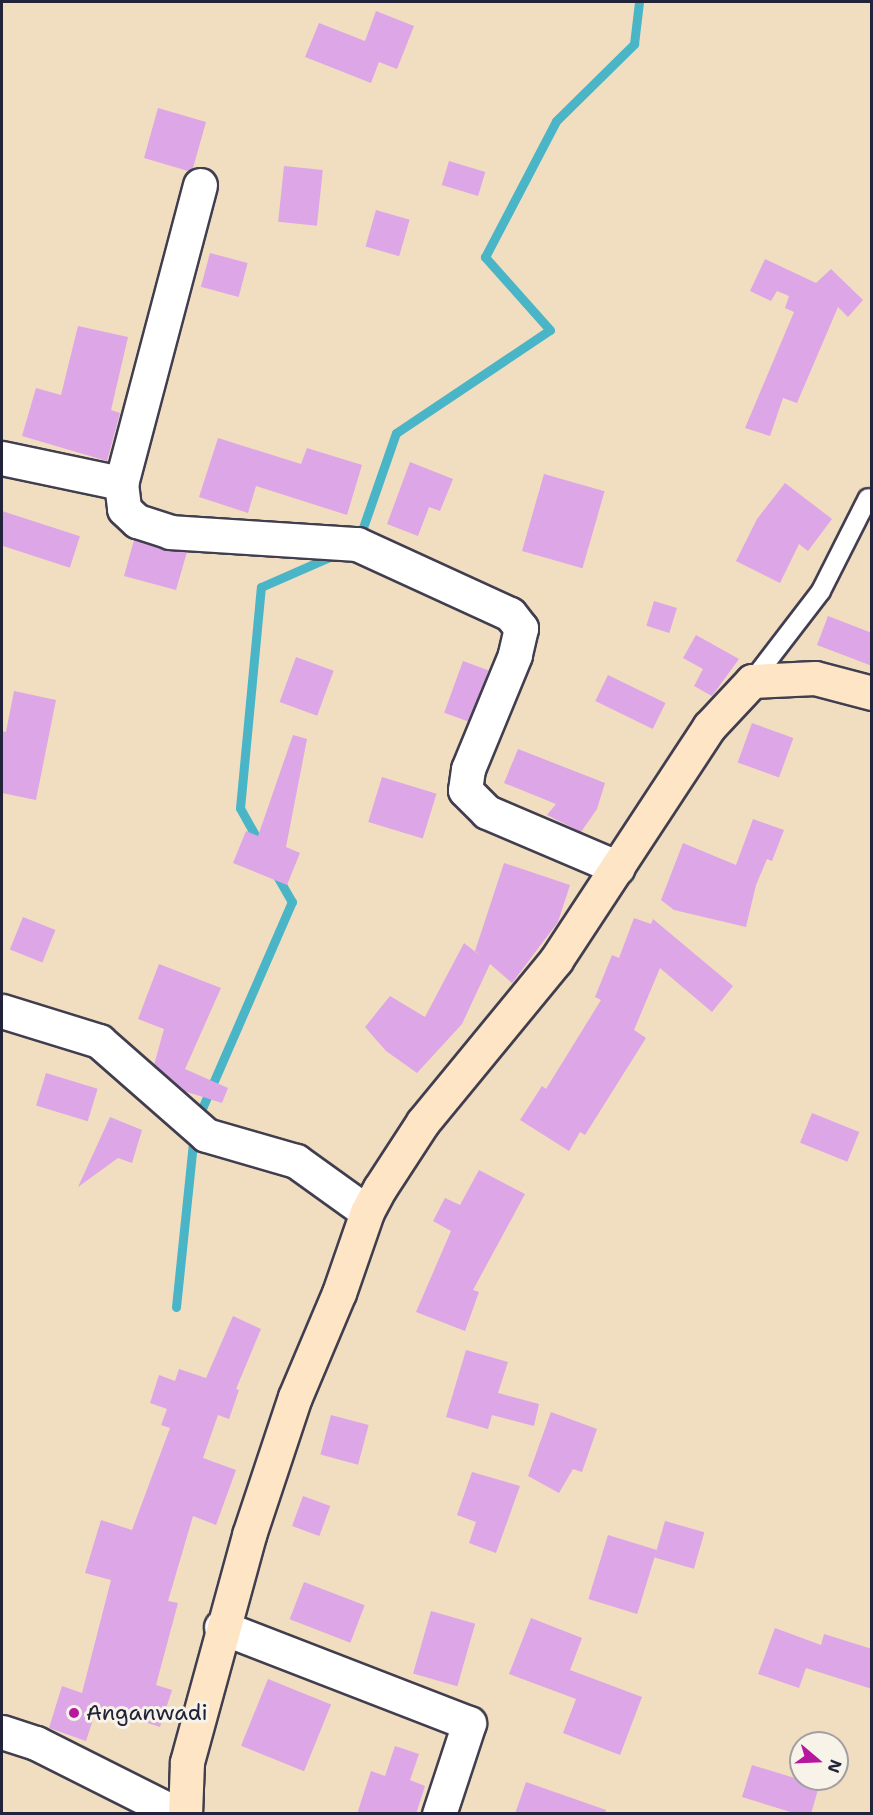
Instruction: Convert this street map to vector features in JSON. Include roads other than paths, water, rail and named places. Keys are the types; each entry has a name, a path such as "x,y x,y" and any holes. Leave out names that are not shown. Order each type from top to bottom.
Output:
{"main road":[{"path":"184,1814 187,1762 221,1627 294,1397 339,1293 367,1212 423,1122 556,960 710,727 752,681 814,678 872,693"}],"street":[{"path":"200,185 121,483 124,509 137,521 170,532 357,544 510,614 521,628 515,655 468,769 465,790 487,812 618,868"},
{"path":"2,458 121,483"},
{"path":"2,1011 99,1041 206,1135 296,1161 367,1212"},
{"path":"221,1627 469,1724 439,1814"},
{"path":"2,1732 36,1743 177,1814"}],"lane":[{"path":"752,681 821,591 868,498"}],"waterway":[{"path":"359,539 396,433 550,330 485,257 556,121 634,44 639,2"},
{"path":"260,844 240,808 261,587 336,554"},
{"path":"197,1120 292,902 275,872"},
{"path":"176,1307 194,1133"}],"place":[{"name":"Anganwadi","path":"74,1713"}]}
